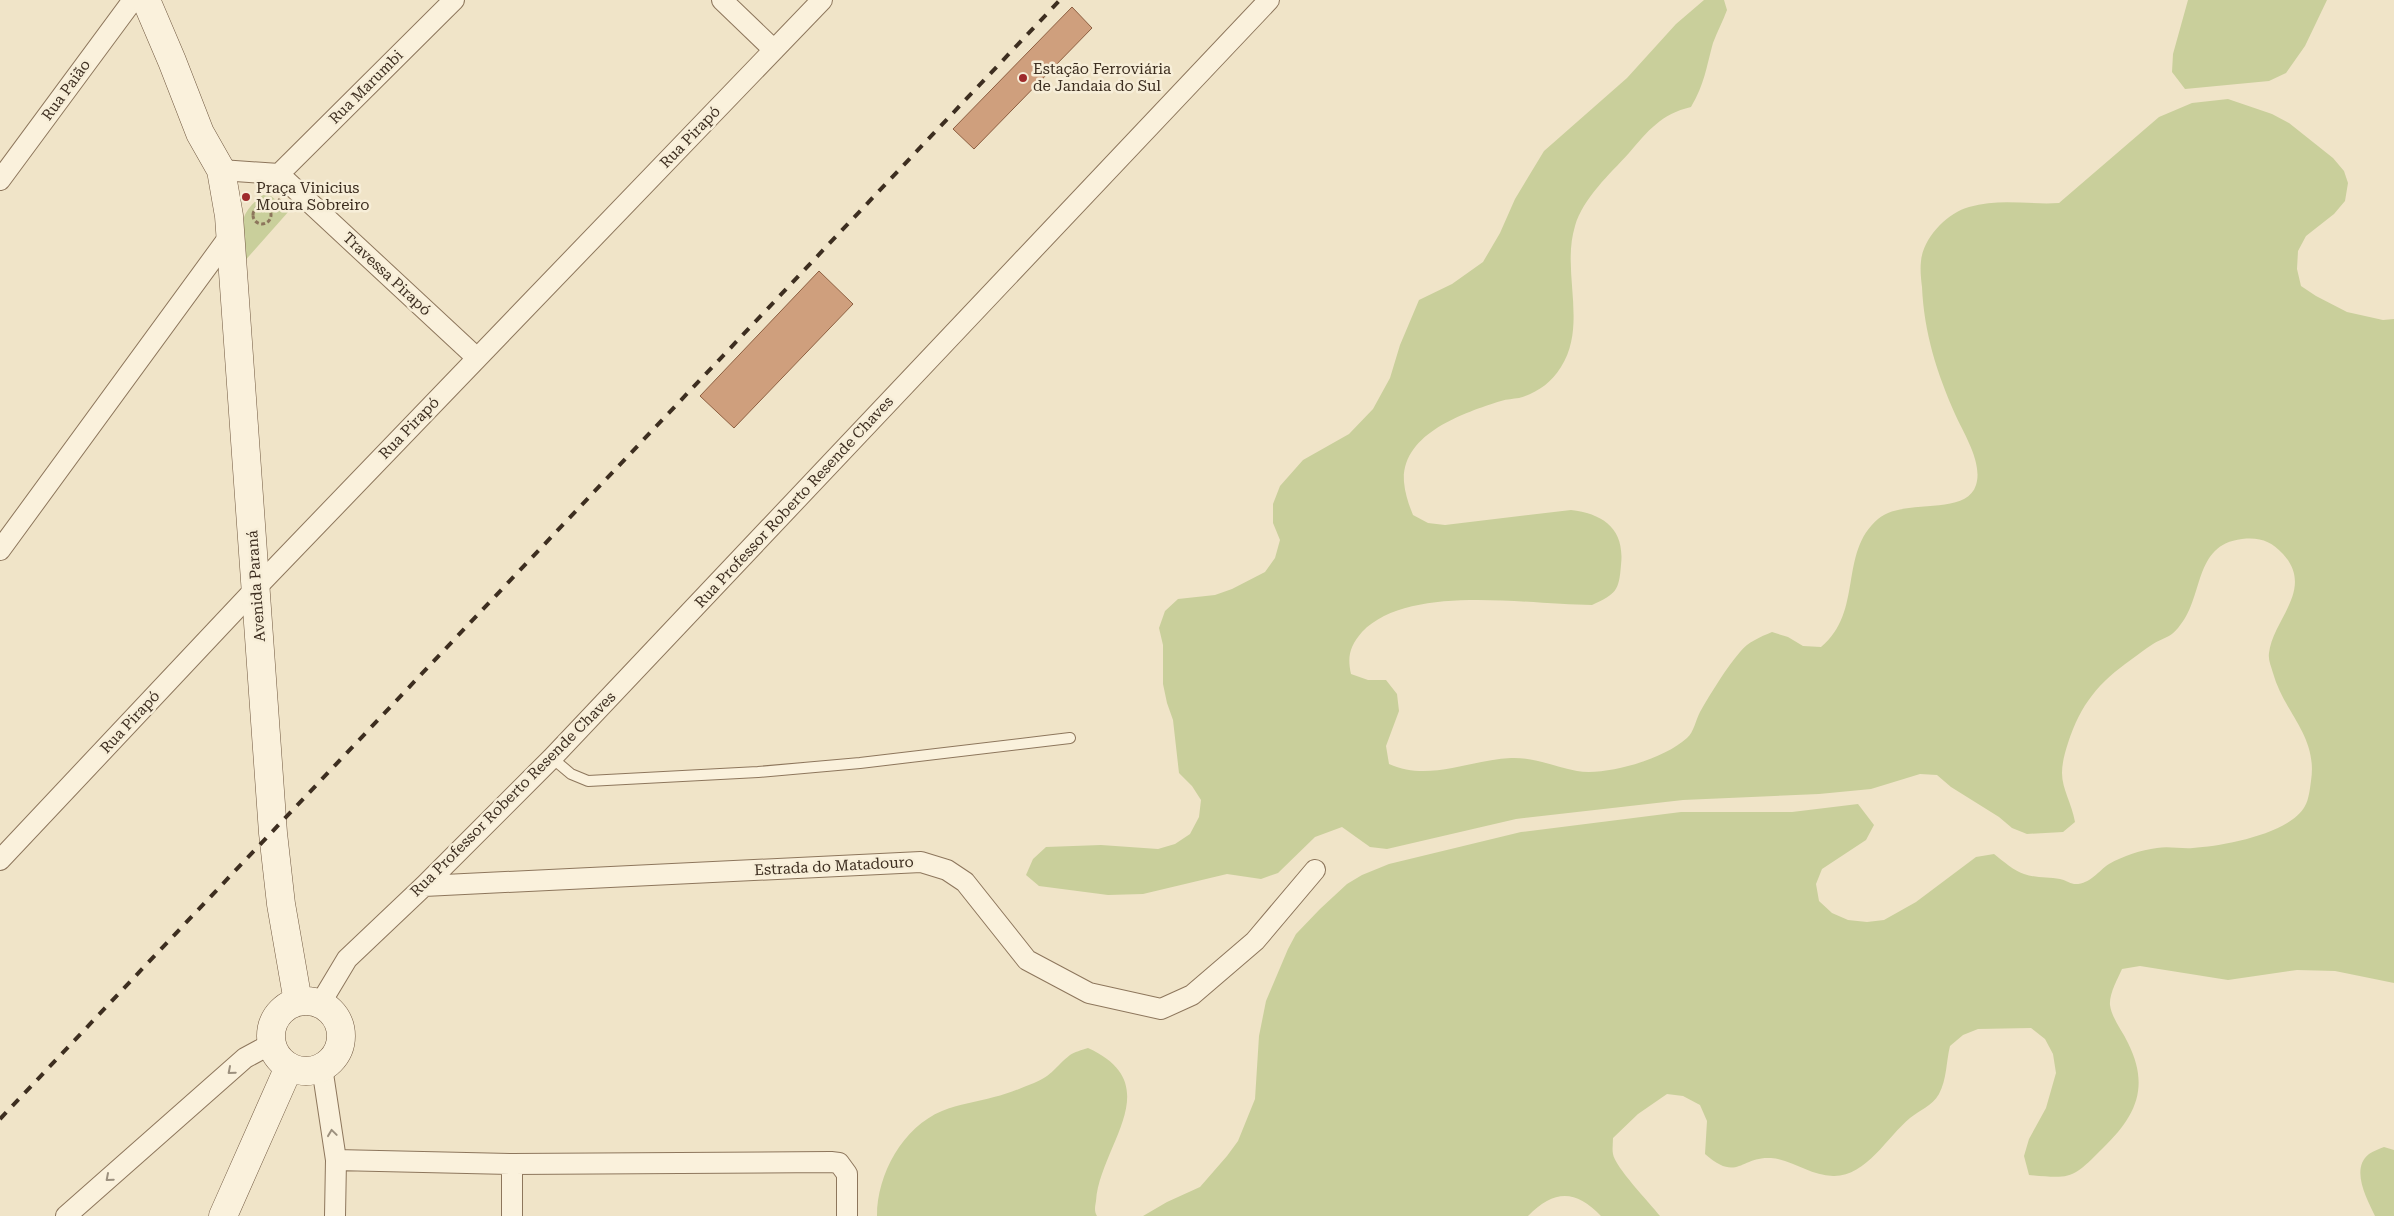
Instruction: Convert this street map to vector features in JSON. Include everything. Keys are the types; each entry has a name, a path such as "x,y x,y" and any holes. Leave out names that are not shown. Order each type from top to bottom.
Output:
{"street":[{"name":"Rua Paião","path":"0,180 133,0"},
{"path":"146,0 172,60 200,133 221,170 279,174"},
{"name":"Rua Marumbi","path":"279,174 454,0"},
{"path":"722,0 774,50"},
{"name":"Rua Pirapó","path":"0,860 256,588 822,0"},
{"name":"Rua Professor Roberto Resende Chaves","path":"309,1003 347,959 424,886 552,758 1269,0"},
{"name":"Avenida Paraná","path":"221,170 231,234 273,833 281,904 309,1003"},
{"name":"Travessa Pirapó","path":"279,174 477,358"},
{"path":"0,549 231,234"},
{"name":"Estrada do Matadouro","path":"424,886 921,862 947,870 965,882 1027,960 1089,993 1161,1009 1192,996 1255,941 1315,870"},
{"path":"309,1003 329,1010 336,1018 341,1040 338,1051 332,1060 322,1067 306,1072 289,1067 281,1061 271,1044 270,1033 276,1018 288,1006 309,1003"},
{"path":"66,1216 246,1058 271,1044"},
{"path":"223,1216 289,1067"},
{"path":"322,1067 336,1160 335,1216"},
{"path":"336,1160 512,1164 839,1163 847,1174 847,1216"},
{"path":"512,1164 512,1216"}],"lane":[{"path":"552,758 571,774 588,781 860,763 1070,738"}],"path":[{"path":"258,206 267,207 271,214 269,220 259,223 254,219 254,210 258,206"}],"green space":[{"path":"1704,0 1724,0 1727,10 1713,43 1702,83 1691,107 1671,114 1649,131 1598,187 1584,206 1575,226 1571,244 1573,333 1569,350 1561,367 1548,383 1532,393 1469,412 1437,428 1423,438 1413,451 1406,465 1404,482 1407,499 1413,515 1428,523 1445,525 1571,510 1593,515 1602,520 1616,533 1620,542 1621,565 1619,581 1615,591 1592,605 1471,600 1439,602 1409,607 1383,617 1362,632 1350,651 1351,674 1368,680 1386,680 1397,694 1399,711 1386,746 1389,764 1404,769 1434,771 1495,760 1520,758 1589,772 1604,771 1635,764 1664,753 1687,738 1700,712 1724,673 1743,648 1750,643 1772,632 1788,637 1803,646 1821,647 1834,633 1842,617 1858,548 1866,533 1878,519 1903,509 1960,501 1970,495 1976,485 1977,467 1975,458 1943,383 1932,352 1925,320 1921,264 1923,252 1931,235 1952,215 1981,204 2003,202 2059,203 2159,117 2192,103 2228,99 2272,114 2289,123 2333,158 2344,171 2348,183 2345,201 2334,214 2306,236 2298,251 2297,269 2301,286 2347,312 2383,320 2394,319 2394,983 2335,971 2297,970 2228,980 2140,966 2122,969 2112,991 2110,1005 2135,1059 2138,1073 2136,1100 2124,1124 2114,1136 2084,1166 2070,1175 2054,1177 2029,1175 2024,1156 2029,1139 2046,1108 2056,1073 2053,1054 2045,1039 2031,1028 1978,1029 1963,1035 1950,1046 1944,1082 1933,1102 1901,1126 1866,1163 1845,1175 1825,1175 1771,1158 1761,1158 1739,1166 1725,1167 1705,1154 1707,1121 1700,1105 1683,1096 1667,1094 1638,1114 1613,1138 1615,1160 1660,1216 1601,1216 1582,1201 1565,1196 1547,1201 1528,1216 1143,1216 1167,1202 1200,1187 1238,1141 1255,1099 1259,1036 1266,1001 1296,934 1347,884 1362,875 1389,864 1521,832 1681,812 1792,812 1858,804 1874,825 1866,840 1822,869 1816,884 1819,901 1832,913 1848,920 1867,922 1884,920 1916,902 1976,857 1994,854 2020,873 2080,884 2089,880 2109,864 2138,852 2162,847 2193,848 2221,845 2255,837 2285,824 2297,816 2305,806 2311,781 2312,765 2310,751 2299,725 2278,687 2269,658 2272,640 2294,592 2295,579 2292,567 2283,554 2270,543 2260,539 2242,539 2226,543 2215,551 2207,562 2186,616 2178,628 2166,638 2150,646 2109,677 2092,695 2085,706 2073,729 2063,761 2062,779 2075,822 2063,832 2027,834 2012,828 1999,817 1951,787 1937,775 1920,774 1871,789 1819,794 1683,800 1516,819 1387,849 1370,847 1342,827 1315,837 1278,873 1261,879 1227,874 1143,894 1108,895 1039,886 1026,875 1033,859 1046,847 1101,845 1158,849 1175,844 1190,834 1199,817 1201,800 1192,786 1179,773 1173,720 1163,684 1163,645 1159,628 1165,611 1178,599 1215,595 1232,589 1265,572 1275,558 1280,540 1273,523 1273,504 1280,486 1303,460 1349,434 1373,409 1390,378 1400,345 1419,300 1452,284 1483,262 1500,233 1515,199 1544,151 1627,78 1676,24"},
{"path":"2188,0 2327,0 2305,46 2286,73 2269,81 2185,89 2172,72 2173,54"},
{"path":"263,195 271,196 289,211 242,264 241,234 244,218 248,210"},
{"path":"1088,1048 1112,1063 1124,1080 1127,1098 1124,1117 1100,1180 1095,1207 1097,1216 877,1216 878,1200 887,1169 904,1140 915,1128 928,1118 942,1111 1004,1094 1034,1083 1050,1074 1070,1055"},
{"path":"2384,1147 2394,1150 2394,1216 2375,1216 2360,1176 2363,1160 2369,1154"}],"building":[{"name":"Estação Ferroviária de Jandaia do Sul","path":"1072,7 1092,28 974,149 953,129"},
{"path":"819,271 853,304 734,428 700,396"}],"railway":[{"path":"0,1119 1060,0"}],"place":[{"name":"Estação Ferroviária de Jandaia do Sul","path":"1023,78"},
{"name":"Praça Vinicius Moura Sobreiro","path":"246,197"}]}
